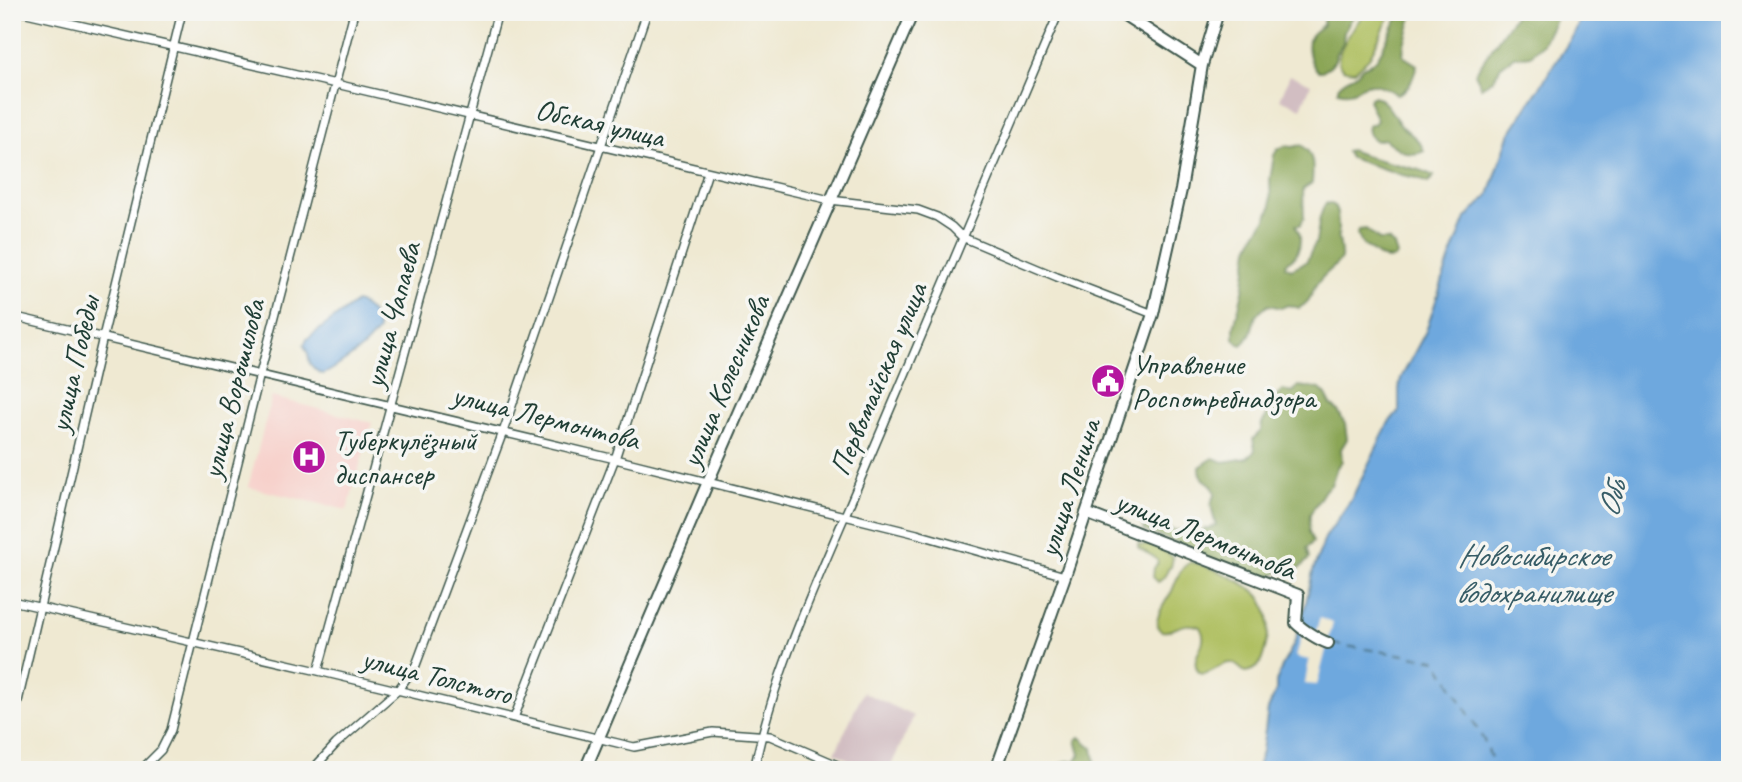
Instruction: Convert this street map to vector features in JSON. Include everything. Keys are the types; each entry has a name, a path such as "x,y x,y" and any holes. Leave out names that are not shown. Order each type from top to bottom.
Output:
{"street":[{"name":"Обская улица","path":"22,12 830,200 918,210 937,217 962,237 1153,314"},
{"name":"улица Победы","path":"12,727 182,12"},
{"name":"улица Ворошилова","path":"141,770 160,750 171,730 354,12"},
{"name":"улица Чапаева","path":"318,671 498,12"},
{"path":"312,770 336,744 398,690 416,665 503,432 647,12"},
{"name":"улица Колесникова","path":"585,770 913,12"},
{"name":"Первомайская улица","path":"754,770 761,735 788,651 1059,12"},
{"path":"1120,12 1202,65"},
{"name":"улица Ленина","path":"996,770 1153,314 1181,190 1202,65 1218,12"},
{"path":"514,718 615,459 708,172"},
{"name":"улица Лермонтова","path":"12,316 615,459 917,534 1065,576"},
{"name":"улица Лермонтова","path":"1086,513 1298,595 1296,624 1328,643"},
{"name":"улица Толстого","path":"12,601 634,747 713,732 761,735 770,736 849,770"}],"shaded area":[{"path":"1290,75 1311,84 1301,108 1280,99"},
{"name":"Туберкулёзный диспансер","path":"272,397 372,423 347,510 248,487"},
{"path":"863,692 914,716 889,770 871,770 835,753"}],"green space":[{"path":"1324,12 1356,12 1344,31 1343,43 1335,60 1330,66 1318,71 1311,60 1309,41 1313,33 1323,25"},
{"path":"1365,12 1392,12 1369,58 1355,71 1344,69 1339,64 1342,46"},
{"path":"1405,12 1412,17 1403,56 1417,65 1408,86 1397,94 1374,84 1348,92 1338,91 1342,83 1375,60 1397,20"},
{"path":"1517,12 1559,12 1542,45 1531,55 1514,57 1501,66 1494,79 1481,87 1475,73"},
{"path":"1374,96 1387,105 1424,151 1408,153 1384,139 1376,141 1370,136 1368,126 1377,120 1369,102"},
{"path":"1301,145 1311,157 1312,183 1303,189 1304,218 1300,225 1296,225 1300,235 1299,249 1285,266 1291,269 1306,262 1316,242 1320,217 1327,203 1334,205 1337,211 1341,259 1320,280 1304,305 1299,308 1288,305 1281,308 1269,305 1262,309 1242,345 1234,339 1234,327 1243,291 1249,248 1271,207 1270,180 1274,155 1278,149 1285,146"},
{"path":"1346,151 1434,176 1428,183 1402,175 1350,158"},
{"path":"1366,229 1379,240 1388,240 1394,246 1397,255 1395,258 1380,257 1363,245 1357,234 1359,230"},
{"path":"1298,386 1320,389 1326,395 1345,424 1347,439 1341,449 1342,461 1331,485 1310,514 1309,532 1313,542 1307,548 1309,559 1301,567 1287,574 1281,571 1269,577 1261,577 1208,559 1198,550 1145,531 1142,523 1196,534 1216,525 1212,513 1215,493 1202,476 1200,467 1213,458 1224,462 1247,458 1255,450 1253,439 1261,431 1268,408 1282,390 1293,392"},
{"path":"1138,543 1158,548 1173,557 1171,567 1158,582 1153,577 1157,560 1138,547"},
{"path":"1189,562 1228,576 1261,598 1268,615 1268,633 1262,659 1255,669 1245,672 1235,664 1227,663 1208,673 1200,673 1196,659 1203,639 1200,627 1188,625 1166,631 1158,628 1160,611"},
{"path":"1080,737 1093,748 1096,767 1093,770 1058,770 1062,763 1075,761 1080,755 1076,740"}],"water":[{"name":"Новосибирское водохранилище","path":"1584,12 1730,12 1730,770 1257,770 1268,709 1283,664 1294,644 1313,571 1325,538 1351,500 1389,422 1399,412 1401,378 1426,331 1466,218 1489,195 1509,135 1574,34"},
{"path":"356,302 372,313 378,331 349,358 326,373 319,373 310,364 304,345 307,339"}],"pier":[{"path":"1320,618 1333,623 1317,685 1305,684 1309,660 1296,657 1303,631 1316,631"}],"ferry route":[{"path":"1333,644 1437,660 1486,744 1495,770"}],"place":[{"name":"Управление Роспотребнадзора","path":"1108,381"},
{"name":"Туберкулёзный диспансер","path":"309,457"}],"water label":[{"name":"Обь","path":"1611,499"}]}
